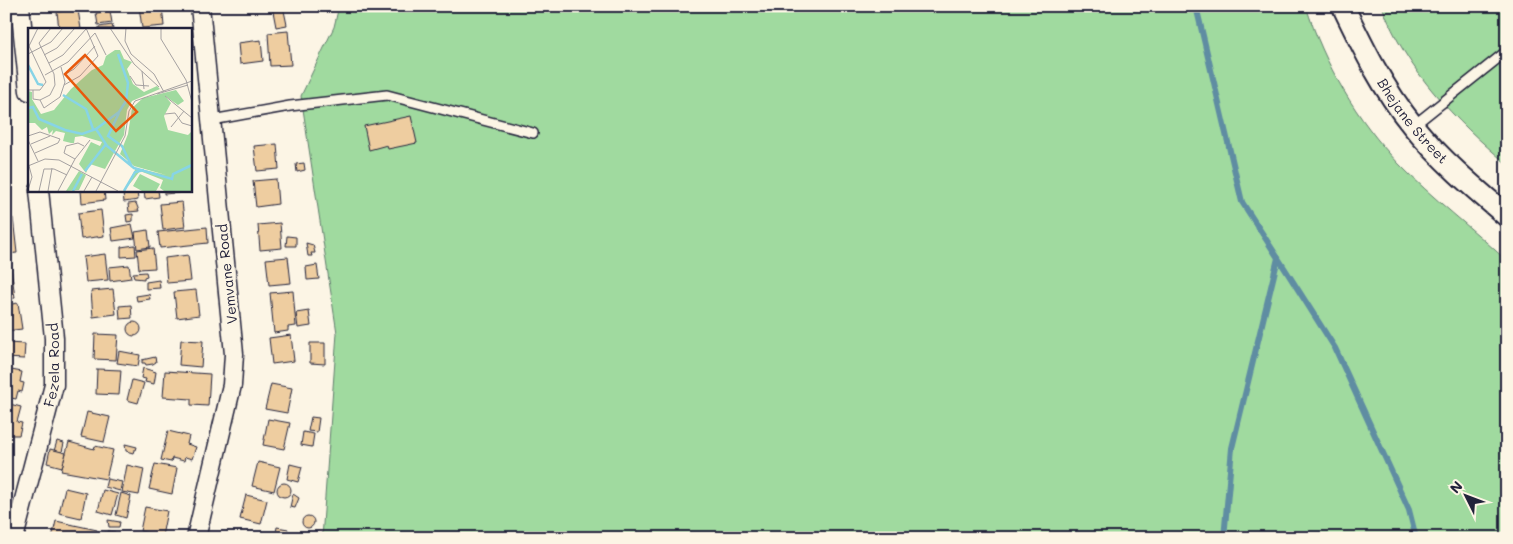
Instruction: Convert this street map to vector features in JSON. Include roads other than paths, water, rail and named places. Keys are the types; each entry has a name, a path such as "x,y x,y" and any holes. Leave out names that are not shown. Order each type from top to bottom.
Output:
{"street":[{"path":"20,6 28,82"},
{"name":"Vemvane Road","path":"196,538 232,385 234,354 200,6"},
{"name":"Bhejane Street","path":"1343,6 1365,53 1389,93 1413,126 1463,179 1507,216"},
{"name":"Fezela Road","path":"14,538 54,385 54,338 39,191"}],"lane":[{"path":"1413,126 1507,51"},
{"path":"212,120 290,106 387,94 533,133"}],"waterway":[{"path":"1196,6 1242,202 1278,258 1232,448 1224,538"},
{"path":"1278,258 1335,348 1409,510 1416,538"}]}
